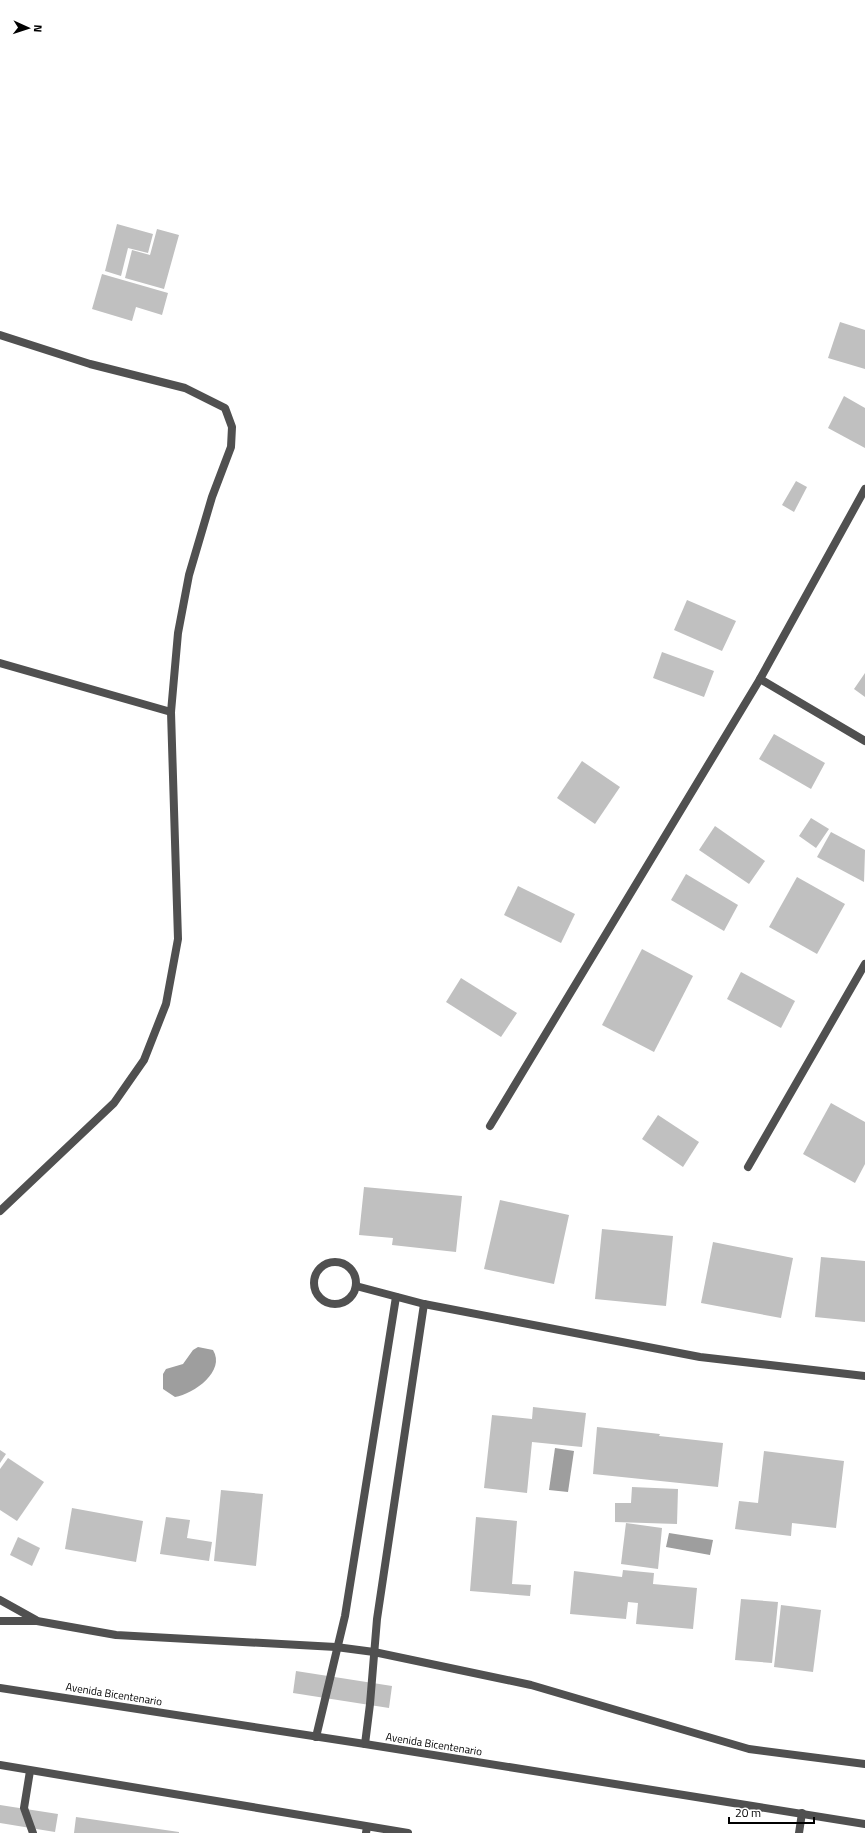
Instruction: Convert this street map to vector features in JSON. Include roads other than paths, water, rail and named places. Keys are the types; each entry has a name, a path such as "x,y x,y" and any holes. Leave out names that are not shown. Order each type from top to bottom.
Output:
{"street":[{"path":"0,335 90,364 185,388 226,408 232,427 231,447 212,497 189,575 178,633 171,712 178,939 166,1004 144,1060 114,1104 0,1211"},
{"path":"490,1126 760,679 865,489"},
{"path":"0,663 171,712"},
{"path":"760,679 865,741"},
{"path":"748,1168 865,964"},
{"path":"341,1262 353,1271 356,1286 350,1299 336,1304 322,1300 314,1287 316,1273 327,1263 341,1262"},
{"path":"356,1286 424,1304 700,1356 865,1376"},
{"path":"316,1737 336,1647 345,1616 396,1297"},
{"path":"365,1744 377,1619 424,1304"},
{"path":"0,1600 37,1621"},
{"path":"0,1621 37,1621 116,1635 336,1647 374,1652 532,1685 749,1749 865,1764"},
{"name":"Avenida Bicentenario","path":"0,1688 365,1744 865,1824"},
{"path":"0,1765 367,1830 408,1833"},
{"path":"30,1771 24,1808 34,1833"},
{"path":"799,1833 802,1813"}]}
